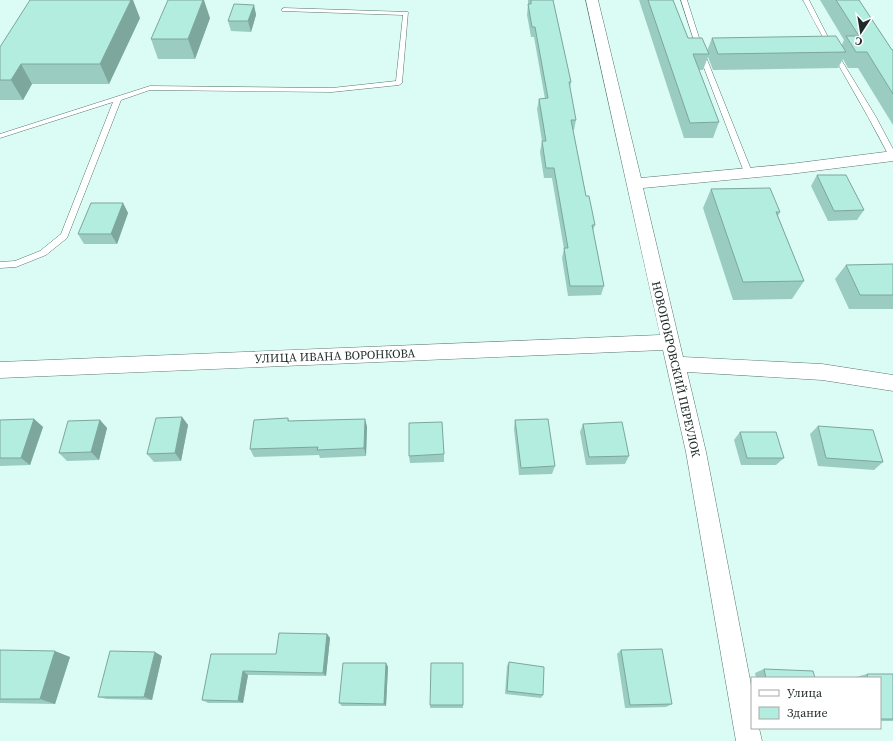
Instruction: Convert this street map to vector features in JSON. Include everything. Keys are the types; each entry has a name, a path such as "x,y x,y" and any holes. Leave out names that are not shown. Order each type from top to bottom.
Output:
{"street":[{"name":"НОВОПОКРОВСКИЙ ПЕРЕУЛОК","path":"592,0 696,452 749,741"},
{"path":"634,184 790,169 893,156"},
{"name":"УЛИЦА ИВАНА ВОРОНКОВА","path":"0,370 670,342"},
{"path":"676,364 822,372 893,383"}],"lane":[{"path":"684,0 748,172"},
{"path":"806,0 828,43 873,117 893,156"},
{"path":"0,136 150,88 332,90 399,83 406,13 284,10"},
{"path":"820,43 828,43"},
{"path":"0,265 16,264 43,253 64,236 118,98"}],"building":[{"path":"30,0 131,0 100,64 21,64 11,80 0,80 0,47"},
{"path":"168,0 203,0 188,39 151,39"},
{"path":"531,0 553,0 571,82 569,82 576,120 571,120 586,196 589,196 595,225 592,225 604,286 570,286 564,248 568,248 554,168 546,168 542,141 546,141 539,99 548,98 535,27 532,27 528,4 531,4"},
{"path":"648,0 673,0 688,38 702,38 709,54 693,54 719,122 690,123"},
{"path":"836,0 859,0 893,50 893,94 867,52 856,52 846,36 859,36"},
{"path":"234,4 254,5 248,21 228,21"},
{"path":"836,36 846,52 718,54 712,38"},
{"path":"817,175 846,175 864,210 834,211"},
{"path":"770,188 780,212 776,212 804,281 743,282 711,189"},
{"path":"91,203 123,203 111,234 78,234"},
{"path":"893,264 893,295 860,295 846,265"},
{"path":"182,417 175,453 147,454 156,418"},
{"path":"288,418 288,421 365,419 364,448 317,450 318,447 250,449 254,420"},
{"path":"34,419 21,458 0,458 0,420"},
{"path":"548,419 555,466 521,468 515,420"},
{"path":"100,420 91,452 59,453 68,421"},
{"path":"442,422 444,454 409,456 409,423"},
{"path":"622,422 629,456 589,457 583,424"},
{"path":"818,426 873,430 883,462 826,458"},
{"path":"740,432 776,432 784,458 747,458"},
{"path":"279,633 327,634 323,673 243,671 238,701 202,700 211,654 276,654"},
{"path":"662,649 672,704 630,705 621,650"},
{"path":"0,650 55,651 40,699 0,699"},
{"path":"110,651 155,652 144,697 98,697"},
{"path":"509,662 544,667 543,695 507,691"},
{"path":"343,663 386,663 384,704 339,703"},
{"path":"431,663 463,663 463,705 430,705"},
{"path":"764,669 813,671 815,677 766,677"},
{"path":"867,674 893,674 893,719 881,719 881,677 868,677"}]}
